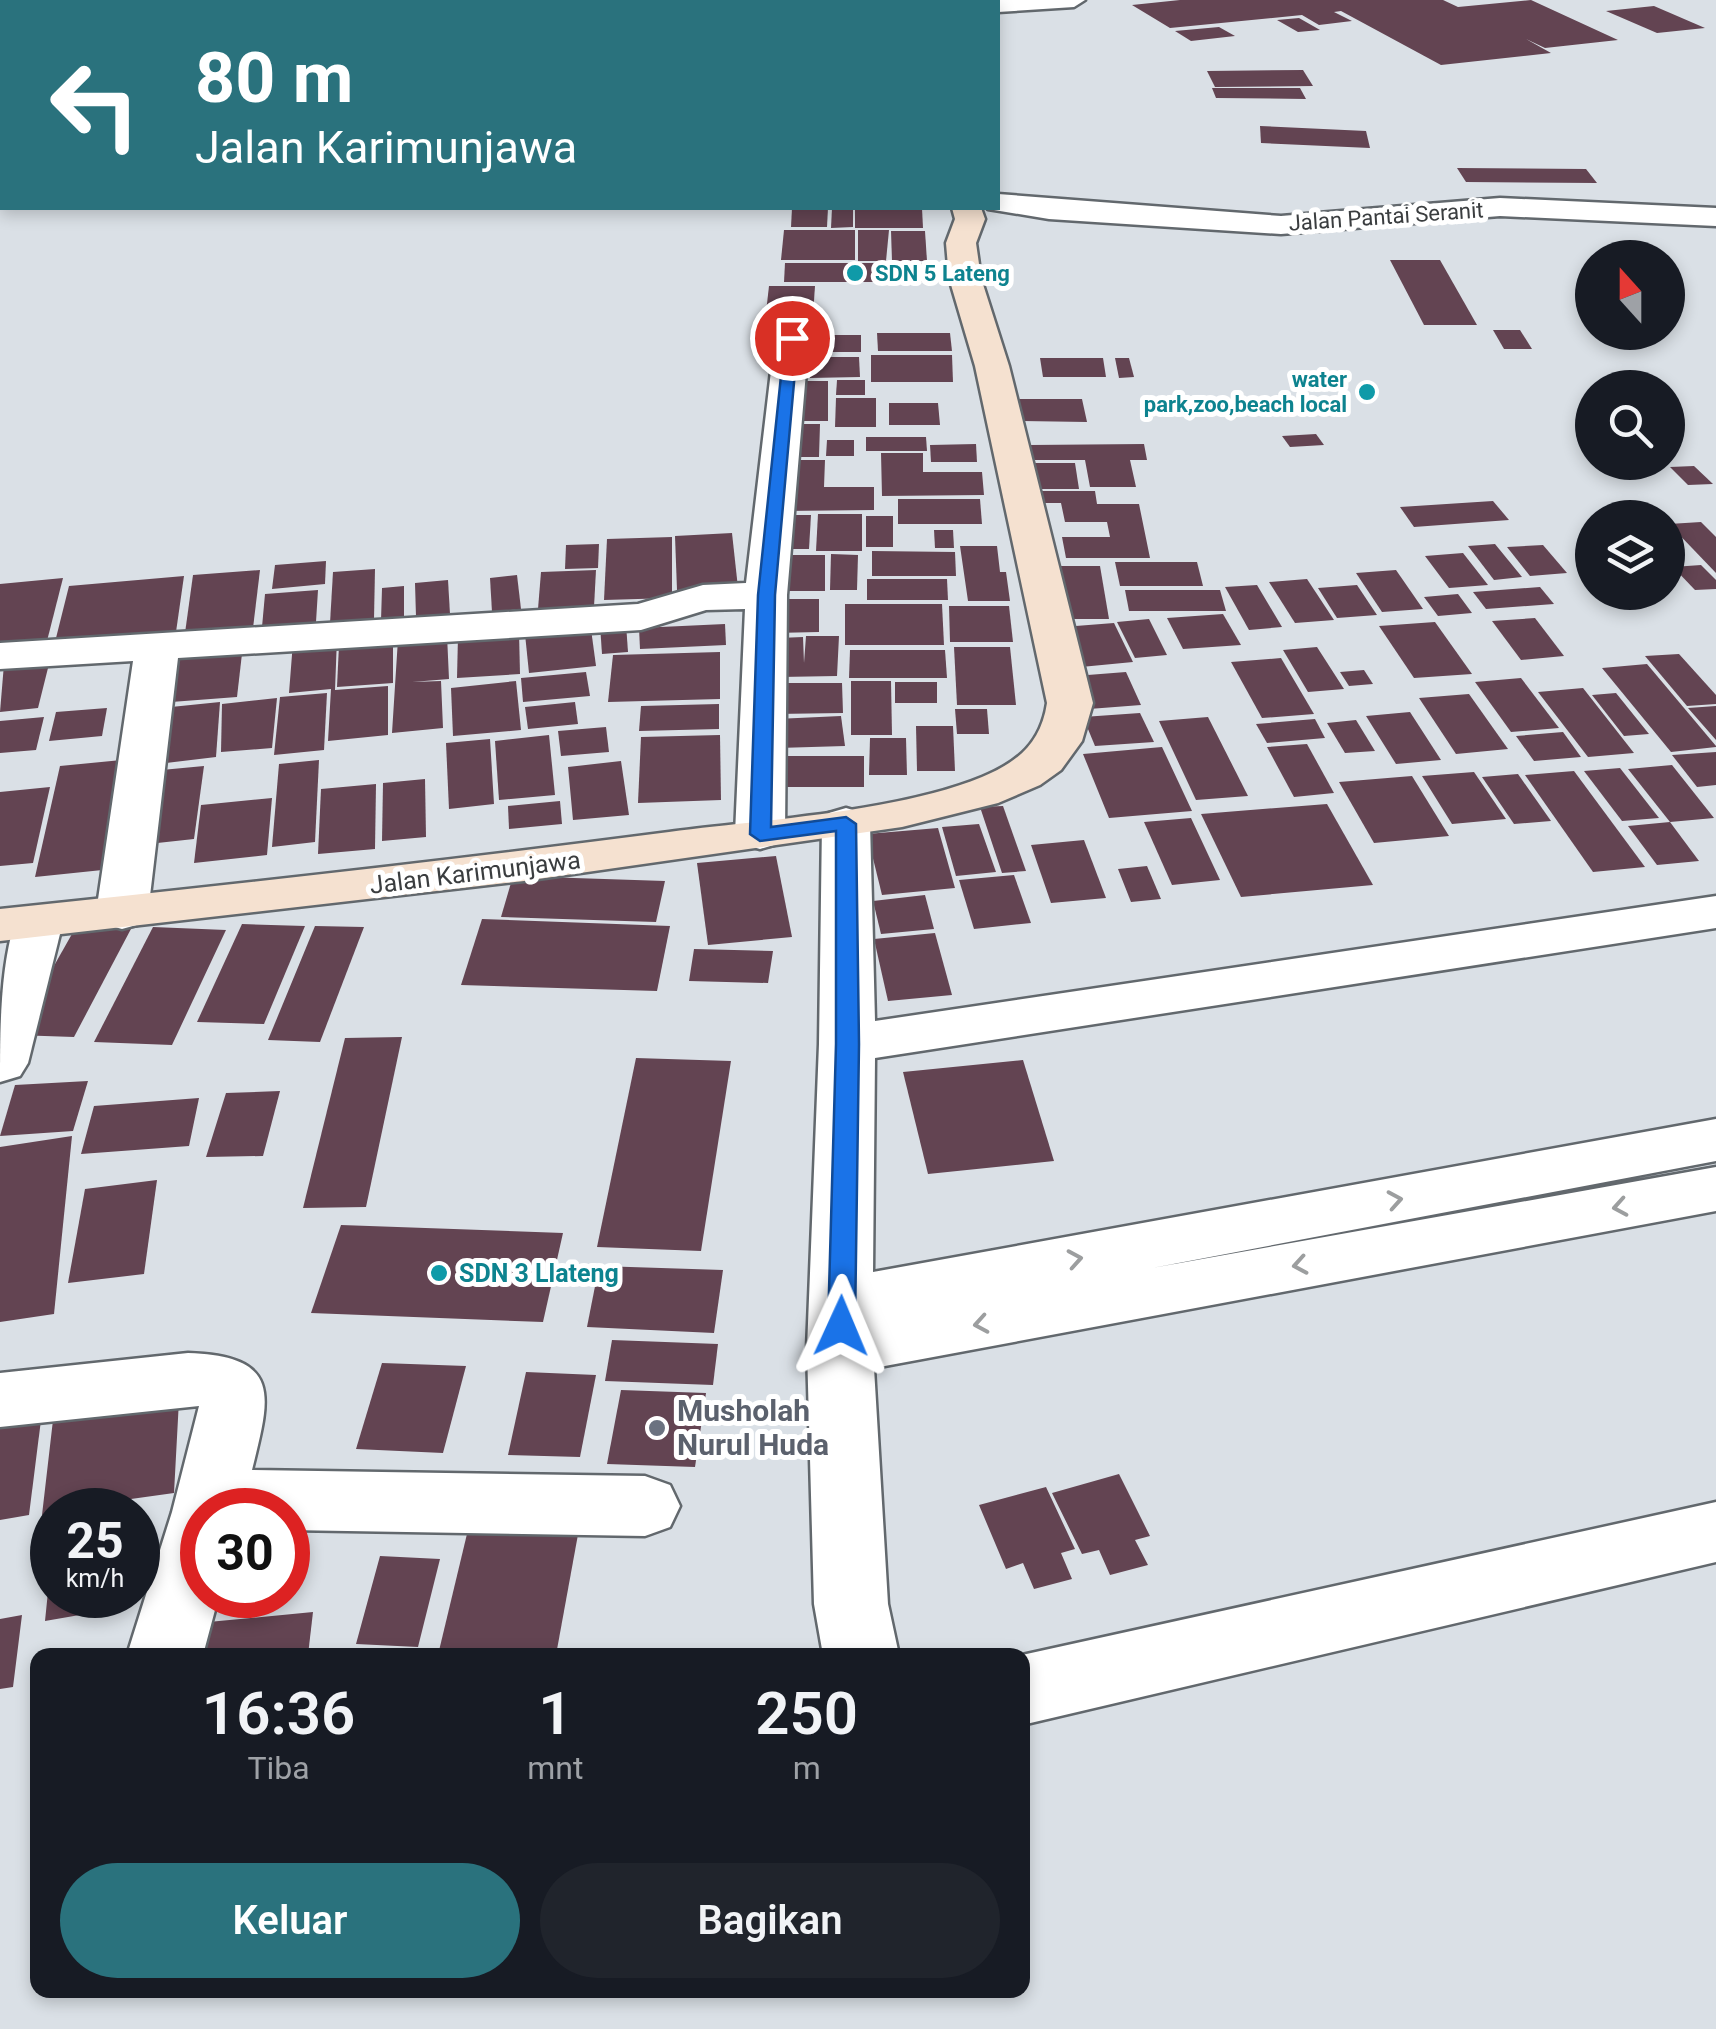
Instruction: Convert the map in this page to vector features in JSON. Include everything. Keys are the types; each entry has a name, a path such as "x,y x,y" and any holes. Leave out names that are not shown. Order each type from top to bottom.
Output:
{"street":[{"path":"1000,5 1074,0"},
{"name":"Jalan Pantai Seranit","path":"978,210 1049,210 1304,225 1500,207 1716,217"},
{"name":"Jalan Karimunjawa","path":"18,924 378,886 846,824 948,802 1007,784 1042,764 1060,744 1068,725 1070,703 992,366 966,278 961,243 978,210"},
{"path":"760,834 766,595 792,338"},
{"path":"0,656 641,618 703,598 766,595"},
{"path":"122,913 157,648"},
{"path":"846,824 847,1044 841,1326 851,1604 860,1648"},
{"path":"847,1044 1716,912"},
{"path":"0,1063 18,924"},
{"path":"841,1326 1716,1140"},
{"path":"841,1326 1716,1189"},
{"path":"0,1400 188,1379 216,1380 231,1389 233,1409 212,1488"},
{"path":"310,1510 644,1506"},
{"path":"1030,1688 1716,1532"},
{"path":"166,1648 180,1600"}],"building":[{"path":"1180,0 1443,0 1458,7 1531,0 1618,40 1545,48 1526,39 1551,53 1441,65 1341,11 1334,12 1352,21 1319,25 1302,15 1170,28 1132,5"},
{"path":"1654,6 1705,28 1657,33 1606,11"},
{"path":"1299,18 1320,30 1298,32 1277,20"},
{"path":"1219,27 1235,36 1191,41 1175,31"},
{"path":"1303,70 1313,86 1215,87 1207,71"},
{"path":"1212,88 1300,88 1306,99 1216,98"},
{"path":"1260,126 1366,131 1370,148 1261,143"},
{"path":"1457,168 1586,169 1597,183 1466,182"},
{"path":"792,210 828,210 827,227 791,227"},
{"path":"832,210 853,210 853,227 831,228"},
{"path":"855,210 922,210 923,228 855,228"},
{"path":"784,230 855,230 855,260 781,260"},
{"path":"858,230 889,230 886,261 858,261"},
{"path":"891,231 925,231 927,261 892,261"},
{"path":"1390,260 1440,260 1477,325 1424,325"},
{"name":"SDN 5 Lateng","path":"785,263 925,263 926,282 784,282"},
{"name":"SDN 5 Lateng","path":"769,286 815,286 812,330 764,330"},
{"path":"1493,330 1520,330 1532,349 1504,349"},
{"path":"877,333 950,333 952,351 878,351"},
{"path":"813,335 861,335 861,352 813,352"},
{"path":"871,355 952,355 953,382 871,382"},
{"path":"810,357 859,357 860,377 810,378"},
{"path":"1040,358 1103,358 1106,377 1043,377"},
{"path":"1115,358 1129,358 1134,377 1119,378"},
{"path":"837,380 865,380 865,395 836,395"},
{"path":"801,381 828,381 828,421 799,421"},
{"path":"836,398 876,398 876,427 835,427"},
{"path":"1019,399 1082,399 1087,422 1022,421"},
{"path":"889,403 938,403 940,425 889,425"},
{"path":"794,424 820,424 819,457 791,457"},
{"path":"1316,434 1324,445 1290,447 1282,436"},
{"path":"866,437 926,437 927,451 866,451"},
{"path":"827,440 854,440 854,456 826,456"},
{"path":"976,444 977,462 931,462 930,445"},
{"path":"1144,444 1147,460 1130,460 1136,487 1090,487 1085,460 1031,460 1030,445"},
{"path":"881,453 923,453 923,472 982,472 984,495 882,496"},
{"path":"787,460 825,460 824,487 874,487 874,510 784,511"},
{"path":"1029,463 1075,463 1079,489 1033,489"},
{"path":"1685,466 1694,466 1713,484 1688,485 1683,480"},
{"path":"1039,491 1095,491 1097,504 1139,504 1150,558 1066,558 1062,537 1110,537 1107,522 1065,522 1061,503 1040,503"},
{"path":"898,499 980,499 982,524 898,524"},
{"path":"1493,501 1509,520 1414,527 1400,507"},
{"path":"818,514 862,514 862,551 816,551"},
{"path":"788,515 811,515 809,549 785,549"},
{"path":"866,516 893,516 893,547 866,547"},
{"path":"1701,522 1716,537 1716,573 1685,541 1685,523"},
{"path":"934,530 953,530 954,548 935,548"},
{"path":"732,533 738,588 677,590 675,536"},
{"path":"672,537 672,598 604,600 607,539"},
{"path":"599,544 598,568 565,569 566,545"},
{"path":"1495,544 1522,577 1494,580 1468,546"},
{"path":"1543,545 1567,573 1530,576 1507,547"},
{"path":"960,546 997,546 1000,572 1006,572 1010,601 968,601"},
{"path":"872,551 955,552 956,576 872,576"},
{"path":"1463,553 1488,585 1449,588 1425,556"},
{"path":"831,554 858,555 857,590 830,590"},
{"path":"781,555 825,555 825,591 780,591"},
{"path":"326,561 325,584 272,589 275,565"},
{"path":"1115,562 1197,562 1203,586 1120,586"},
{"path":"1701,565 1716,580 1716,589 1695,590 1685,580 1685,566"},
{"path":"1057,566 1100,566 1109,619 1065,619"},
{"path":"375,569 374,619 330,623 333,572"},
{"path":"260,570 253,628 185,633 193,575"},
{"path":"596,570 594,607 538,609 541,572"},
{"path":"1396,570 1423,609 1382,612 1356,573"},
{"path":"517,575 521,609 492,612 490,578"},
{"path":"184,576 176,632 55,642 69,586"},
{"path":"63,578 47,641 0,645 0,584"},
{"path":"867,579 947,579 948,600 867,600"},
{"path":"1307,579 1334,620 1295,623 1269,582"},
{"path":"448,580 450,614 416,617 415,583"},
{"path":"1257,585 1282,627 1249,630 1225,587"},
{"path":"1357,585 1377,615 1337,618 1318,588"},
{"path":"404,586 404,618 381,621 382,588"},
{"path":"1540,587 1554,604 1486,609 1473,592"},
{"path":"318,590 316,622 262,627 265,594"},
{"path":"1125,590 1220,590 1226,611 1129,611"},
{"path":"1458,594 1472,613 1438,616 1424,597"},
{"path":"775,599 819,599 819,632 774,633"},
{"path":"845,604 942,604 944,645 845,645"},
{"path":"949,606 1009,606 1013,642 950,642"},
{"path":"1223,614 1241,645 1183,649 1167,618"},
{"path":"1535,618 1564,656 1521,660 1492,621"},
{"path":"1149,619 1167,655 1135,658 1117,622"},
{"path":"1435,622 1472,674 1414,678 1379,626"},
{"path":"1114,623 1133,662 1081,667 1063,627"},
{"path":"626,624 628,652 602,654 600,625"},
{"path":"725,624 726,645 640,649 639,628"},
{"path":"591,629 596,666 529,673 525,634"},
{"path":"519,632 520,674 457,678 458,636"},
{"path":"447,635 449,679 412,682 441,681 443,728 392,733 398,639"},
{"path":"806,636 839,636 837,676 780,677 779,638 803,637 804,663"},
{"path":"337,638 335,690 388,686 388,735 328,741 331,689 289,693 293,642"},
{"path":"393,640 393,683 337,687 339,645"},
{"path":"243,645 237,697 158,703 166,652"},
{"path":"954,647 1010,647 1016,705 957,705"},
{"path":"1317,647 1344,689 1308,692 1283,650"},
{"path":"850,650 945,650 947,678 849,678"},
{"path":"720,652 720,699 608,702 613,655"},
{"path":"1679,654 1716,695 1716,704 1687,706 1645,656"},
{"path":"1281,658 1314,714 1262,718 1231,662"},
{"path":"50,660 38,708 0,712 4,664"},
{"path":"1647,664 1716,747 1671,752 1602,668"},
{"path":"1364,670 1373,684 1349,686 1340,672"},
{"path":"586,672 590,696 523,702 521,678"},
{"path":"1126,672 1141,705 1089,709 1075,676"},
{"path":"1521,678 1559,728 1511,732 1475,682"},
{"path":"516,681 521,730 453,736 451,688"},
{"path":"851,681 891,681 892,735 851,735"},
{"path":"895,682 937,682 937,703 895,703"},
{"path":"777,683 842,683 843,713 775,714"},
{"path":"1583,688 1634,753 1588,757 1538,692"},
{"path":"327,693 324,750 274,755 280,697"},
{"path":"1616,693 1649,734 1624,736 1592,695"},
{"path":"1469,694 1508,749 1456,754 1419,698"},
{"path":"277,698 272,748 221,752 222,704"},
{"path":"220,702 216,757 166,763 171,707"},
{"path":"575,702 578,724 528,729 525,707"},
{"path":"719,704 719,729 639,731 641,706"},
{"path":"1716,706 1716,740 1688,708"},
{"path":"107,708 102,736 49,741 56,712"},
{"path":"955,709 987,709 989,734 957,734"},
{"path":"1410,712 1441,760 1396,764 1366,716"},
{"path":"1140,713 1154,742 1095,746 1083,717"},
{"path":"841,716 845,746 778,748 776,719"},
{"path":"44,717 36,750 0,753 0,721"},
{"path":"1208,717 1248,796 1196,800 1159,721"},
{"path":"1315,719 1325,738 1267,743 1256,724"},
{"path":"1356,720 1375,751 1345,753 1327,723"},
{"path":"916,726 953,726 955,771 917,771"},
{"path":"606,727 609,752 561,756 558,731"},
{"path":"1563,732 1581,757 1534,761 1516,736"},
{"path":"549,735 555,795 499,800 495,741"},
{"path":"720,735 721,800 638,803 641,737"},
{"path":"870,738 906,738 907,775 869,775"},
{"path":"490,739 494,804 449,809 446,743"},
{"path":"1307,744 1334,793 1294,797 1267,747"},
{"path":"1162,747 1192,811 1109,818 1083,754"},
{"path":"1716,752 1716,785 1697,787 1672,755"},
{"path":"786,756 864,756 864,787 784,787"},
{"path":"132,759 112,869 35,877 60,766"},
{"path":"319,760 315,842 272,847 279,764"},
{"path":"621,761 629,815 573,820 568,767"},
{"path":"1672,765 1714,818 1670,822 1628,769"},
{"path":"204,766 194,839 139,845 151,771"},
{"path":"1620,768 1659,818 1622,821 1584,771"},
{"path":"1574,771 1645,867 1593,872 1525,775"},
{"path":"1474,772 1506,819 1452,824 1422,776"},
{"path":"1518,774 1551,821 1514,824 1482,777"},
{"path":"1412,776 1449,836 1374,843 1339,782"},
{"path":"425,779 426,837 382,841 383,783"},
{"path":"376,784 375,849 318,854 321,789"},
{"path":"50,787 33,863 0,866 0,792"},
{"path":"272,798 267,855 194,863 201,805"},
{"path":"560,801 562,824 509,829 508,806"},
{"path":"1327,804 1373,885 1241,897 1201,814"},
{"path":"1003,806 1026,871 1002,873 980,807"},
{"path":"1191,818 1220,880 1172,885 1144,822"},
{"path":"1670,822 1699,861 1657,865 1628,826"},
{"path":"979,824 996,872 956,876 942,827"},
{"path":"938,828 955,888 882,895 867,834"},
{"path":"1084,840 1106,898 1051,903 1031,845"},
{"path":"776,856 792,937 708,945 697,863"},
{"path":"1147,866 1161,899 1131,902 1118,869"},
{"path":"1014,875 1031,923 974,929 959,880"},
{"path":"513,876 665,881 656,922 501,917"},
{"path":"925,895 934,929 881,934 873,901"},
{"path":"482,919 670,926 657,991 461,985"},
{"path":"242,924 305,926 264,1024 197,1022"},
{"path":"77,925 132,927 74,1037 15,1035"},
{"path":"315,926 364,927 320,1042 268,1040"},
{"path":"153,927 226,930 172,1045 94,1042"},
{"path":"935,933 952,995 888,1001 874,939"},
{"path":"694,949 773,951 768,983 689,981"},
{"path":"402,1037 366,1207 303,1208 345,1038"},
{"name":"SDN 3 Llateng","path":"636,1058 731,1061 701,1251 597,1247"},
{"path":"1023,1060 1054,1161 928,1174 903,1072"},
{"path":"88,1081 73,1131 0,1136 15,1085"},
{"path":"280,1091 263,1156 206,1157 226,1093"},
{"path":"199,1098 189,1146 81,1154 94,1106"},
{"path":"72,1136 54,1314 0,1322 0,1147"},
{"path":"157,1180 144,1274 68,1283 85,1189"},
{"name":"SDN 3 Llateng","path":"341,1225 563,1233 543,1322 311,1313"},
{"path":"599,1266 723,1270 714,1333 587,1327"},
{"path":"612,1340 718,1344 713,1385 605,1381"},
{"path":"382,1363 466,1366 443,1453 356,1449"},
{"path":"526,1372 596,1375 580,1457 508,1455"},
{"name":"Musholah Nurul Huda","path":"621,1390 706,1393 695,1467 607,1464"},
{"path":"179,1400 174,1493 160,1495 160,1488 45,1488 53,1420"},
{"path":"42,1412 29,1515 0,1520 0,1419"},
{"path":"1119,1474 1150,1536 1135,1540 1148,1565 1110,1575 1099,1550 1082,1554 1052,1493"},
{"path":"1046,1487 1075,1549 1061,1553 1072,1579 1034,1589 1023,1563 1006,1569 979,1505"},
{"path":"472,1513 581,1518 557,1648 440,1648"},
{"path":"380,1556 440,1559 418,1647 356,1644"},
{"path":"313,1612 309,1648 194,1648 198,1623 310,1618"},
{"path":"22,1615 13,1687 0,1689 0,1619"}],"place":[{"name":"SDN 5 Lateng","path":"855,273"},
{"name":"water park,zoo,beach local","path":"1367,392"},
{"name":"SDN 3 Llateng","path":"439,1273"},
{"name":"Musholah Nurul Huda","path":"657,1428"}],"route":[{"path":"792,338 766,595 760,834 846,824 847,1044 841,1326"}]}
